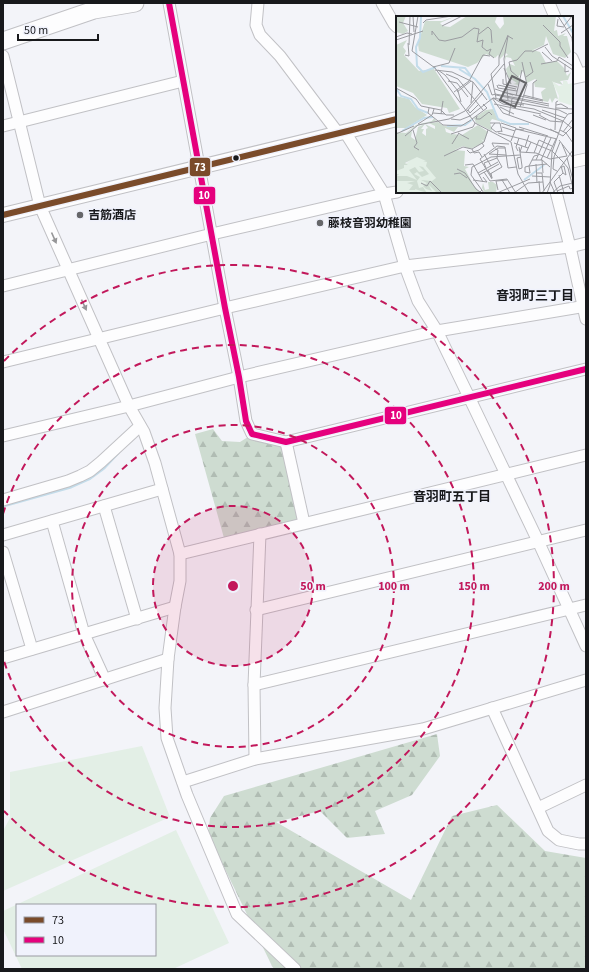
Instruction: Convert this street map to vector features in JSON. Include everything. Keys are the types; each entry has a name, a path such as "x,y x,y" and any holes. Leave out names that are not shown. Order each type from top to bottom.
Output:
{"main road":[{"path":"3,41 94,10 135,3"}],"street":[{"path":"169,3 212,234 224,308 239,377 246,421 252,434 286,442 586,370"},
{"path":"258,3 256,25 260,35 280,56 341,133 384,194 405,266 418,301 437,331 538,541 586,646"},
{"path":"382,3 396,26"},
{"path":"549,3 555,16"},
{"path":"3,56 40,206 129,406 144,432 155,463 180,554 180,581 168,660 165,708 167,738 187,795 237,914 295,969"},
{"path":"573,61 579,76"},
{"path":"3,126 184,81"},
{"path":"3,215 396,119"},
{"path":"573,162 586,159"},
{"path":"3,286 212,234 396,192"},
{"path":"556,193 586,319"},
{"path":"3,362 405,266 586,243"},
{"path":"3,436 129,406 239,377 437,331 584,307"},
{"path":"3,500 68,481 90,471 102,462 140,426"},
{"path":"286,442 304,523"},
{"path":"180,554 586,454"},
{"path":"3,535 162,489"},
{"path":"104,506 137,618"},
{"path":"52,521 84,634 105,680"},
{"path":"256,610 586,530"},
{"path":"255,759 254,685 260,534"},
{"path":"3,552 32,649"},
{"path":"254,685 586,605"},
{"path":"3,658 175,607"},
{"path":"3,712 168,660"},
{"path":"183,782 255,759 423,729 586,680"},
{"path":"492,708 548,831 559,840 586,844"},
{"path":"538,808 586,785"}],"shaded area":[{"path":"142,746 170,817 3,891 3,831 10,818 10,772"},
{"path":"176,830 229,943 173,969 22,969 3,929 3,911 16,905 16,956 156,956 156,904 18,904"}],"green space":[{"path":"213,429 222,441 240,442 248,437 282,444 298,521 224,538 195,434"},
{"path":"437,734 440,756 412,795 375,811 385,834 347,838 320,811 276,822 411,900 452,816 497,805 545,851 586,858 586,969 274,969 208,834 210,818 224,796"}],"waterway":[{"path":"3,506 71,487 89,479 104,468 118,453"}],"transit line":[{"name":"10","path":"169,3 246,421 252,434 286,442 586,369"},
{"name":"73","path":"3,215 396,119"}],"place":[{"name":"吉筋酒店","path":"80,215"},
{"name":"藤枝音羽幼稚園","path":"320,223"}],"district":[{"name":"音羽町三丁目","path":"535,295"},
{"name":"音羽町五丁目","path":"452,496"}]}
